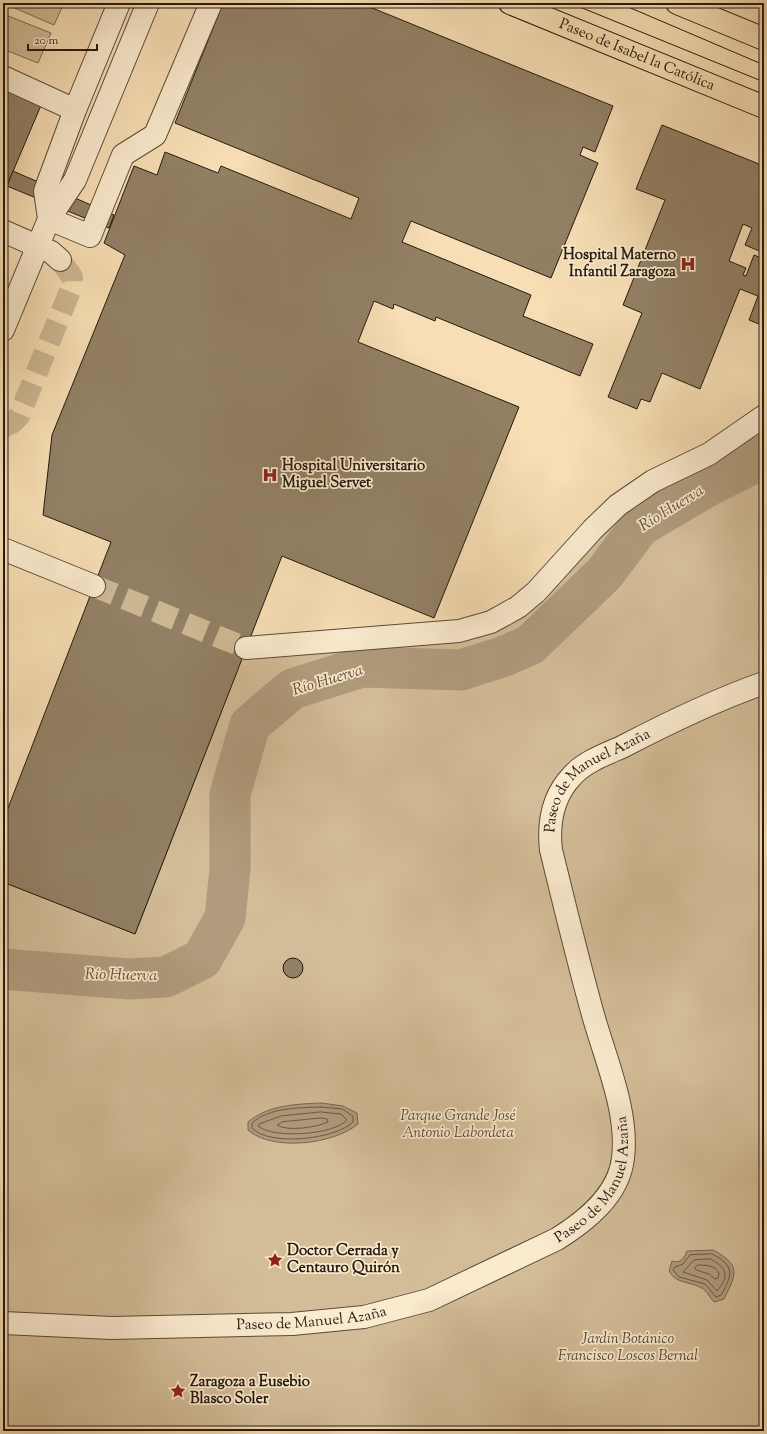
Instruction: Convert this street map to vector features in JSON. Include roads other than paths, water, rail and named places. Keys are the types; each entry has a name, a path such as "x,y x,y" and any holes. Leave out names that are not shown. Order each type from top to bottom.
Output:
{"main road":[{"name":"Paseo de Isabel la Católica","path":"510,3 764,107"},
{"path":"678,3 764,39"}],"street":[{"path":"49,219 45,191 75,110 119,3"},
{"path":"3,330 49,219 75,180 148,3"},
{"path":"49,219 90,236 123,155 155,135 212,3"},
{"path":"3,77 75,110"},
{"path":"3,231 51,252 60,260"},
{"path":"246,648 459,631 491,622 518,607 536,592 593,529 618,505 653,481 709,454 764,416"},
{"path":"3,550 94,586"},
{"name":"Paseo de Manuel Azaña","path":"3,1323 120,1327 292,1324 364,1317 429,1300 557,1239 576,1227 608,1195 617,1176 623,1158 622,1124 611,1074 592,1011 551,850 549,832 551,813 561,792 572,775 591,762 732,694 764,683"}],"water":[{"path":"321,1103 343,1106 357,1113 358,1124 347,1131 334,1136 303,1143 272,1141 259,1137 248,1130 248,1122 264,1112 283,1106"},
{"path":"713,1250 728,1260 734,1270 732,1282 724,1299 714,1302 704,1289 675,1278 669,1271 672,1261 680,1261 687,1251"}],"waterway":[{"name":"Río Huerva","path":"3,969 129,979 166,977 202,959 225,918 230,869 230,794 250,725 292,689 362,667 461,670 502,657 530,645 604,574 640,526 708,486 748,466 764,455"}],"tunnel":[{"path":"3,427 12,423 19,416 72,286 72,277 60,260"},
{"path":"94,586 246,648"}],"tram line":[{"path":"570,3 764,82"},
{"path":"619,3 764,65"}],"place":[{"name":"Hospital Materno Infantil Zaragoza","path":"688,264"},
{"name":"Hospital Universitario Miguel Servet","path":"270,475"},
{"name":"Doctor Cerrada y Centauro Quirón","path":"275,1260"},
{"name":"Zaragoza a Eusebio Blasco Soler","path":"178,1391"}],"park label":[{"name":"Parque Grande José Antonio Labordeta","path":"458,1124"},
{"name":"Jardín Botánico Francisco Loscos Bernal","path":"628,1348"}]}
